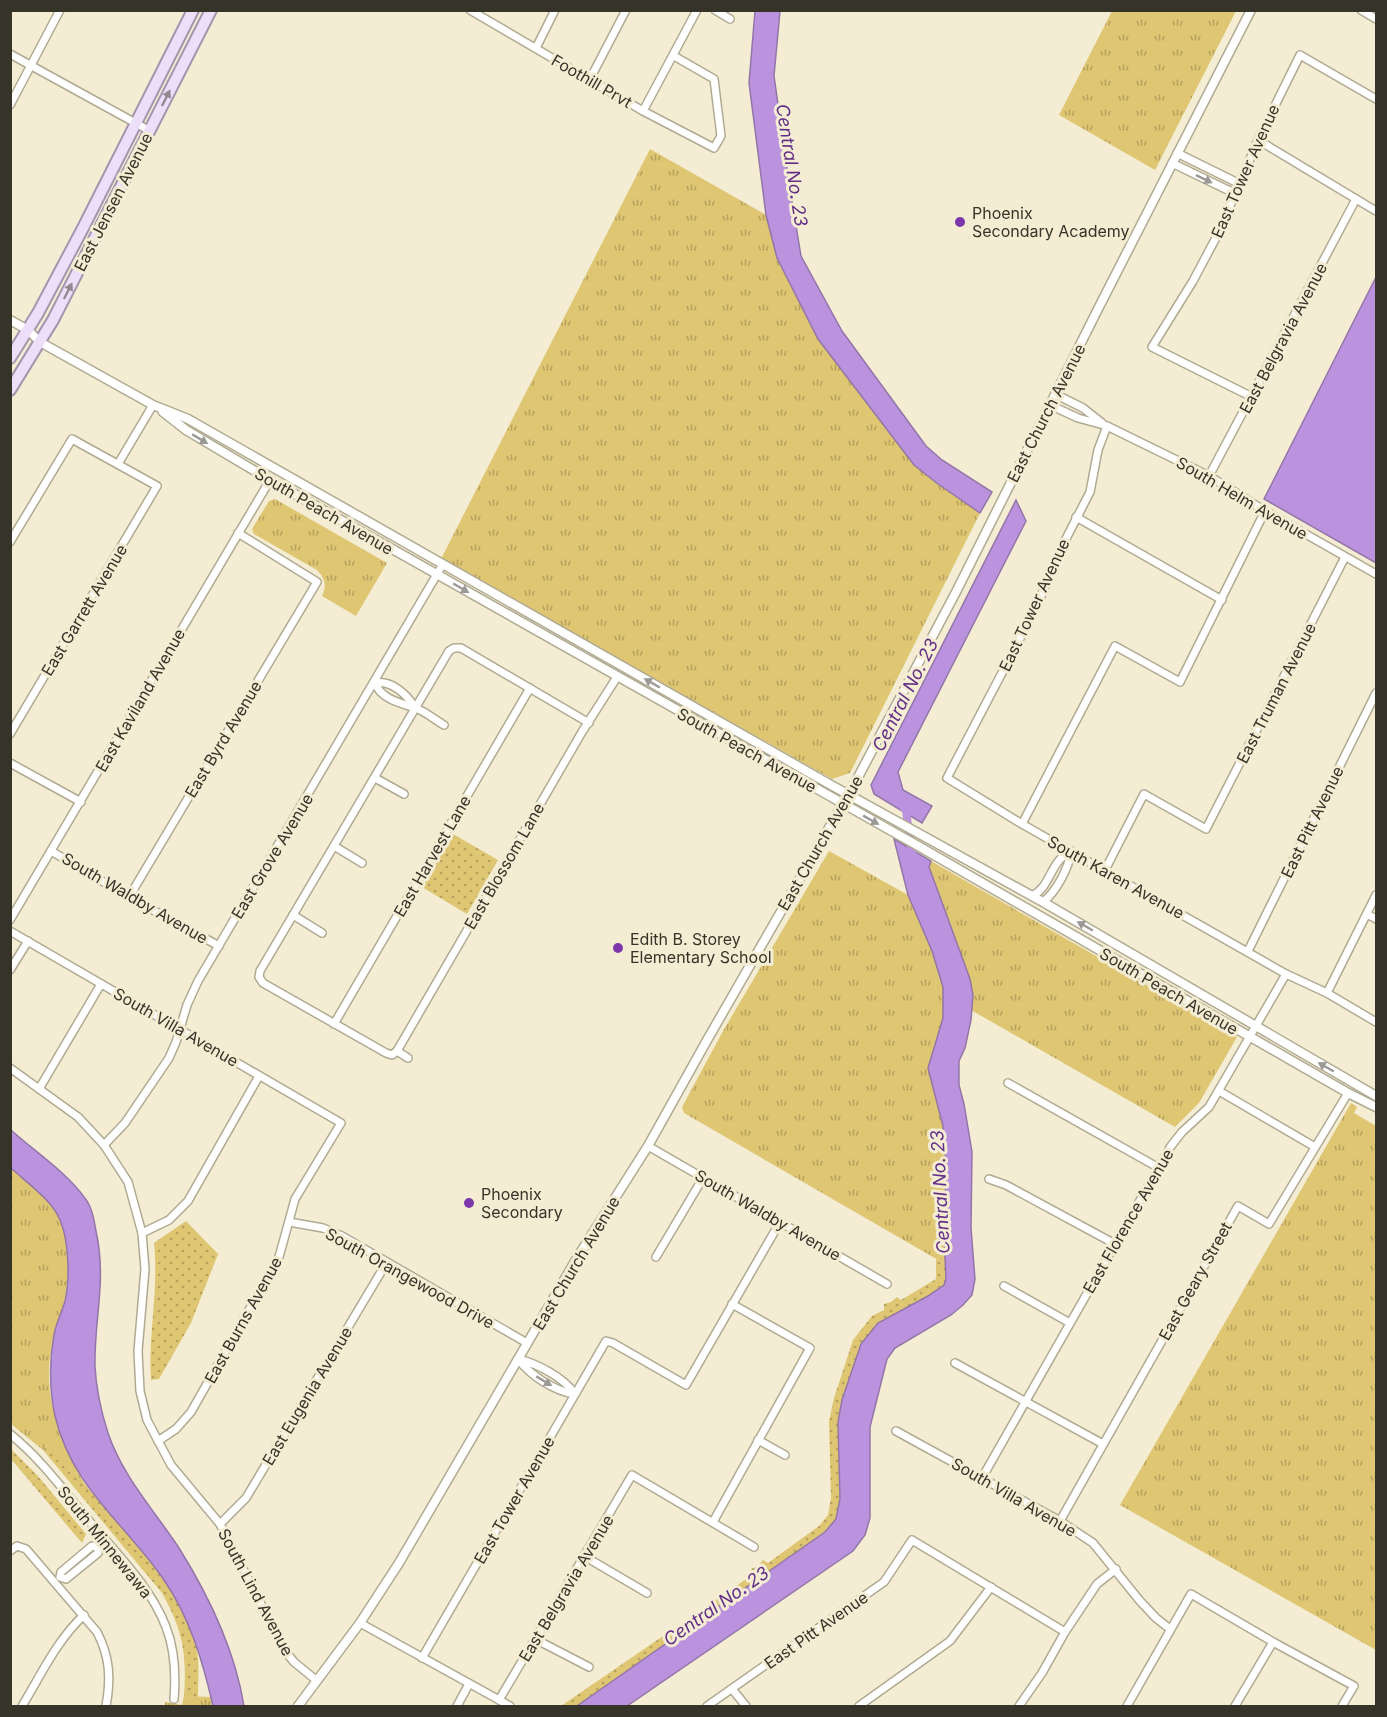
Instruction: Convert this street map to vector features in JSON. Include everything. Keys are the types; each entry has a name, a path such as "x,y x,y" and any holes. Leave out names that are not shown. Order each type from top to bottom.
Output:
{"main road":[{"name":"East Jensen Avenue","path":"10,358 28,330 193,10"},
{"name":"East Jensen Avenue","path":"10,390 40,342 211,10"}],"street":[{"path":"10,105 60,10"},
{"name":"Foothill Prvt","path":"470,10 484,14 536,48 644,111 714,148 721,135 714,79 674,56"},
{"path":"536,48 555,10"},
{"path":"590,79 626,10"},
{"path":"644,111 697,10"},
{"path":"715,10 730,19"},
{"name":"East Church Avenue","path":"298,1707 384,1587 577,1258 648,1146 849,795 956,592 1251,10"},
{"path":"1361,10 1377,19"},
{"path":"10,54 150,130"},
{"name":"East Tower Avenue","path":"1252,397 1152,347 1193,281 1219,232 1258,140 1300,55 1377,99"},
{"path":"1258,140 1377,211"},
{"path":"1177,153 1240,184"},
{"path":"1172,163 1236,194"},
{"name":"East Belgravia Avenue","path":"1209,476 1356,199"},
{"name":"South Peach Avenue","path":"10,320 28,330 40,342 153,405 188,419 742,735 1043,902 1377,1096"},
{"name":"South Helm Avenue","path":"1055,394 1083,408 1107,426"},
{"path":"10,542 72,439 118,464 153,405"},
{"name":"South Peach Avenue","path":"153,405 186,430 270,480 920,847 1250,1038 1377,1107"},
{"name":"South Helm Avenue","path":"1050,405 1078,418 1107,426 1209,476 1265,511 1377,573"},
{"name":"East Tower Avenue","path":"947,778 1039,602 1053,564 1090,492 1098,450 1107,426"},
{"name":"East Garrett Avenue","path":"10,734 157,486 118,464"},
{"name":"East Kaviland Avenue","path":"10,920 270,480"},
{"path":"1022,824 1115,646 1180,682 1265,511"},
{"path":"1076,517 1222,600"},
{"name":"East Byrd Avenue","path":"129,897 317,582 238,533"},
{"name":"East Truman Avenue","path":"1106,870 1144,794 1206,829 1345,557"},
{"name":"East Grove Avenue","path":"104,1145 125,1123 169,1058 187,1005 198,981 443,564"},
{"path":"408,1058 395,1053 386,1053 263,983 260,970 449,651 461,648 589,723"},
{"name":"East Blossom Lane","path":"395,1053 617,677"},
{"path":"415,708 408,696 383,682 375,683 378,691 389,698 403,706 415,708 444,725"},
{"path":"389,698 395,694 395,688"},
{"name":"East Harvest Lane","path":"334,1024 530,688"},
{"name":"East Pitt Avenue","path":"1248,951 1377,693"},
{"path":"657,700 660,697 668,698 721,728 742,735"},
{"path":"10,763 81,802"},
{"path":"375,778 404,794"},
{"name":"South Karen Avenue","path":"947,778 1022,824 1286,974 1327,993 1377,1022"},
{"path":"334,846 362,863"},
{"name":"South Waldby Avenue","path":"51,850 129,897 219,946"},
{"path":"1032,896 1042,888 1061,856 1071,851"},
{"path":"965,873 981,877 1031,905 1043,902 1051,894 1070,862 1071,851"},
{"path":"1327,993 1377,895"},
{"path":"1367,914 1377,920"},
{"path":"293,915 322,933"},
{"name":"South Villa Avenue","path":"10,931 341,1123"},
{"path":"10,970 28,941"},
{"name":"East Florence Avenue","path":"982,1478 1159,1168 1182,1132 1209,1107 1286,974"},
{"path":"39,1089 100,984"},
{"name":"South Lind Avenue","path":"10,1068 78,1117 104,1145 128,1182 142,1233 145,1269 138,1351 140,1391 147,1420 171,1465 220,1524 285,1651 294,1662 316,1680"},
{"path":"142,1233 169,1220 188,1201 259,1076"},
{"path":"1008,1083 1159,1168"},
{"path":"1219,1090 1315,1147"},
{"name":"East Geary Street","path":"1060,1521 1238,1206 1269,1224 1348,1093"},
{"name":"East Burns Avenue","path":"158,1441 176,1429 191,1412 279,1257 296,1199 341,1123"},
{"name":"South Waldby Avenue","path":"648,1146 887,1284"},
{"path":"656,1257 703,1178"},
{"path":"989,1179 1006,1185 1115,1244"},
{"name":"South Orangewood Drive","path":"289,1222 323,1228 342,1236 527,1343"},
{"path":"754,1546 713,1522 810,1348 732,1304 780,1222"},
{"name":"East Eugenia Avenue","path":"220,1524 246,1498 387,1262"},
{"path":"1004,1286 1070,1323"},
{"name":"East Tower Avenue","path":"422,1658 606,1341 686,1385 732,1304"},
{"path":"518,1359 531,1362 568,1384 575,1394"},
{"path":"955,1362 1103,1444"},
{"name":"South Villa Avenue","path":"896,1431 1060,1521 1093,1543 1156,1618 1170,1629"},
{"name":"South Minnewawa","path":"10,1434 46,1469 142,1585 166,1626 173,1647 174,1699"},
{"path":"758,1440 785,1455"},
{"name":"East Belgravia Avenue","path":"499,1700 632,1475 713,1522"},
{"path":"58,1580 66,1579 98,1553 98,1547 106,1540"},
{"name":"East Pitt Avenue","path":"706,1707 884,1582 912,1540 991,1587"},
{"path":"14,1548 26,1550 58,1580 97,1632 109,1664 110,1679 106,1707"},
{"path":"584,1556 647,1593"},
{"path":"1019,1707 1097,1584 1116,1569"},
{"path":"859,1707 950,1641 991,1587 1065,1632"},
{"path":"1127,1707 1191,1594 1354,1686 1342,1707"},
{"path":"22,1707 57,1647 74,1624 84,1615"},
{"path":"360,1623 510,1707"},
{"path":"535,1639 589,1667"},
{"path":"1235,1707 1273,1642"},
{"path":"456,1707 469,1684"},
{"path":"732,1689 746,1707"}],"green space":[{"path":"1112,11 1236,11 1155,170 1059,115"},
{"path":"650,149 766,215 777,258 819,339 914,465 980,513 850,773 832,779 441,559"},
{"path":"275,499 387,563 356,616 322,596 324,582 317,570 254,534 252,529 269,501"},
{"path":"453,834 498,860 467,914 422,887"},
{"path":"829,851 908,895 932,951 943,987 943,1018 928,1068 943,1126 946,1165 945,1264 684,1113 682,1107 723,1031"},
{"path":"931,861 1237,1037 1199,1103 1175,1127 971,1010 973,995 970,979 929,867"},
{"path":"1351,1103 1357,1107 1354,1113 1376,1126 1376,1650 1120,1505"},
{"path":"10,1168 52,1206 61,1220 66,1242 68,1273 65,1297 50,1355 50,1388 60,1431 85,1485 50,1443 43,1450 11,1424"},
{"path":"186,1221 218,1254 191,1323 159,1379 151,1380 154,1243"},
{"path":"936,1259 945,1264 944,1285 878,1323 861,1344 842,1400 838,1422 840,1499 836,1519 825,1532 577,1706 561,1706 752,1575 751,1569 763,1560 768,1563 819,1526 828,1515 831,1498 829,1421 853,1340 872,1316 884,1310 884,1304 897,1297 901,1300 936,1279"},
{"path":"50,1443 144,1554 176,1597 196,1646 198,1697 184,1696 185,1667 182,1643 175,1619 162,1593 43,1450"},
{"path":"10,1448 38,1476 86,1534 82,1543 11,1459"},
{"path":"184,1696 211,1697 213,1706 165,1706 165,1702 182,1705"}],"shaded area":[{"path":"755,11 780,11 774,76 801,256 842,331 926,446 942,460 992,492 980,513 914,465 818,339 777,258 766,215 749,83"},
{"path":"1376,277 1376,563 1264,499"},
{"path":"1016,500 1026,521 898,772 903,790 932,806 922,823 874,794 871,785"},
{"path":"894,839 931,861 929,867 970,979 973,995 971,1020 965,1048 959,1061 959,1085 972,1152 971,1228 975,1279 972,1295 951,1315 895,1348 887,1359 870,1427 870,1518 865,1535 853,1551 627,1706 577,1706 825,1532 836,1519 840,1499 838,1422 842,1400 861,1344 878,1323 944,1285 946,1279 944,1235 946,1165 943,1126 928,1068 943,1018 943,987 932,951 908,895"},
{"path":"11,1130 68,1179 91,1209 100,1266 95,1348 96,1375 99,1400 108,1433 130,1479 179,1548 201,1585 227,1644 244,1706 213,1706 194,1641 173,1595 149,1560 87,1485 63,1441 55,1416 50,1376 54,1335 67,1292 68,1260 65,1238 60,1220 51,1205 11,1168"}],"waterway":[{"name":"Central No. 23","path":"902,805 906,811 913,859"}],"place":[{"name":"Phoenix Secondary Academy","path":"960,222"},
{"name":"Edith B. Storey Elementary School","path":"618,948"},
{"name":"Phoenix Secondary","path":"469,1203"}]}
